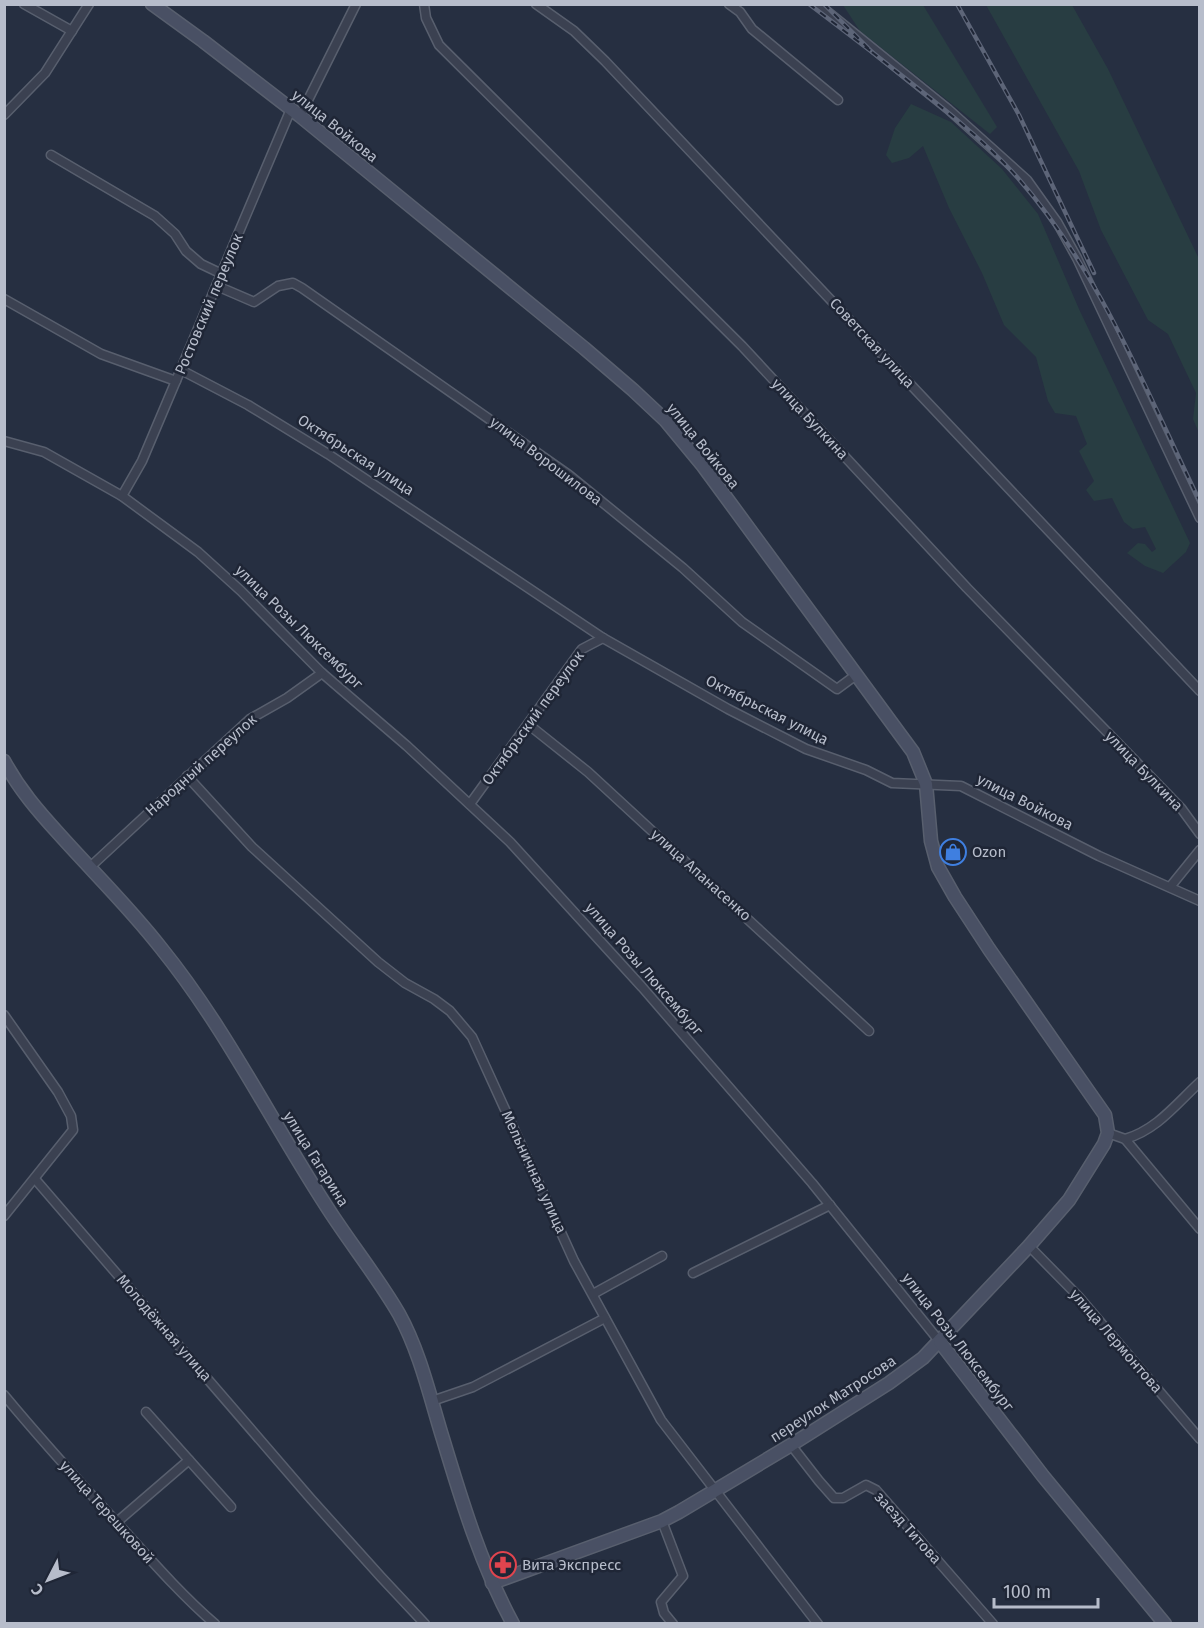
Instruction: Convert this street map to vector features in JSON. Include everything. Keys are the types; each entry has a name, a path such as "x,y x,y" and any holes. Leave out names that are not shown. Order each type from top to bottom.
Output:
{"main road":[{"name":"улица Войкова","path":"152,4 295,112 584,348 665,420 703,466 912,752 926,784"},
{"name":"улица Гагарина","path":"4,761 16,783 89,868 160,945 186,981 252,1081 326,1206 367,1263 400,1316 422,1369 462,1502 492,1583 511,1623"},
{"path":"926,784 931,842 938,867 989,949 1105,1115 1108,1133"},
{"name":"переулок Матросова","path":"492,1583 662,1521 716,1491 889,1383 923,1358 940,1342 1029,1246 1069,1200 1104,1144 1108,1133"},
{"name":"улица Розы Люксембург","path":"940,1342 1043,1476 1165,1623"}],"street":[{"path":"24,4 72,31"},
{"path":"4,115 45,73 89,4"},
{"name":"Ростовский переулок","path":"122,496 142,461 222,274 295,112 356,4"},
{"name":"улица Булкина","path":"424,4 426,18 439,45 742,346 967,588 1181,808 1200,834"},
{"name":"Советская улица","path":"536,4 574,31 605,61 1200,691"},
{"path":"729,4 740,12 752,29 838,100"},
{"path":"818,4 948,109 1027,180 1057,222 1077,258 1200,518"},
{"path":"51,155 155,216 175,234 186,251 201,264 222,274"},
{"name":"улица Ворошилова","path":"217,286 254,302 278,286 293,283 302,288 568,475 683,568 742,622 837,689 856,675"},
{"path":"4,299 101,354 176,381"},
{"name":"Октябрьская улица","path":"181,370 248,405 328,454 603,638 728,709 806,748 866,770 892,783 926,784"},
{"name":"улица Розы Люксембург","path":"4,441 44,452 122,496 198,552 241,591 322,673 406,746 510,842 634,979 830,1205 940,1342"},
{"name":"Октябрьский переулок","path":"470,804 582,649 603,638"},
{"name":"Народный переулок","path":"89,868 250,718 287,698 322,673"},
{"name":"улица Апанасенко","path":"529,725 597,780 869,1031"},
{"name":"Мельничная улица","path":"187,776 252,847 378,962 405,983 450,1011 472,1037 574,1261 661,1420 818,1623"},
{"name":"улица Войкова","path":"926,784 961,786 1099,856 1200,901"},
{"path":"1170,887 1200,850"},
{"path":"4,1015 58,1092 71,1116 73,1130 35,1179 7,1210"},
{"path":"1125,1139 1139,1135 1159,1122 1200,1082"},
{"path":"1108,1133 1125,1139 1200,1229"},
{"name":"Молодёжная улица","path":"35,1179 311,1498 425,1623"},
{"path":"693,1273 830,1205"},
{"name":"улица Лермонтова","path":"1029,1246 1079,1297 1200,1439"},
{"path":"592,1294 662,1256"},
{"path":"432,1401 473,1387 605,1318"},
{"name":"улица Терешковой","path":"4,1395 117,1522 196,1607 215,1623"},
{"path":"146,1412 231,1507"},
{"name":"заезд Титова","path":"791,1445 834,1498 843,1498 866,1485 876,1490 993,1623"},
{"path":"117,1522 189,1460"},
{"path":"662,1521 683,1576 661,1602 664,1613 672,1623"}],"green space":[{"path":"843,5 923,5 997,127 990,134 860,31"},
{"path":"986,5 1072,5 1108,69 1199,259 1199,433 1193,419 1196,393 1168,334 1148,320 1101,230 1079,171"},
{"path":"911,104 951,122 1002,169 1038,214 1079,309 1190,543 1186,552 1163,573 1145,566 1127,553 1138,543 1145,544 1152,552 1156,549 1145,527 1133,529 1124,522 1112,498 1094,501 1086,490 1094,481 1079,451 1087,444 1076,416 1055,413 1048,401 1036,357 1004,325 982,273 949,208 923,146 909,158 892,163 886,155 895,128"}],"railway":[{"path":"809,4 872,52 824,4"},
{"path":"957,4 1019,115 1094,273"},
{"path":"872,52 984,144 1017,177 1046,213 1073,252 1119,333 1200,502"}],"place":[{"name":"Ozon","path":"953,852"},
{"name":"Вита Экспресс","path":"503,1565"}]}
